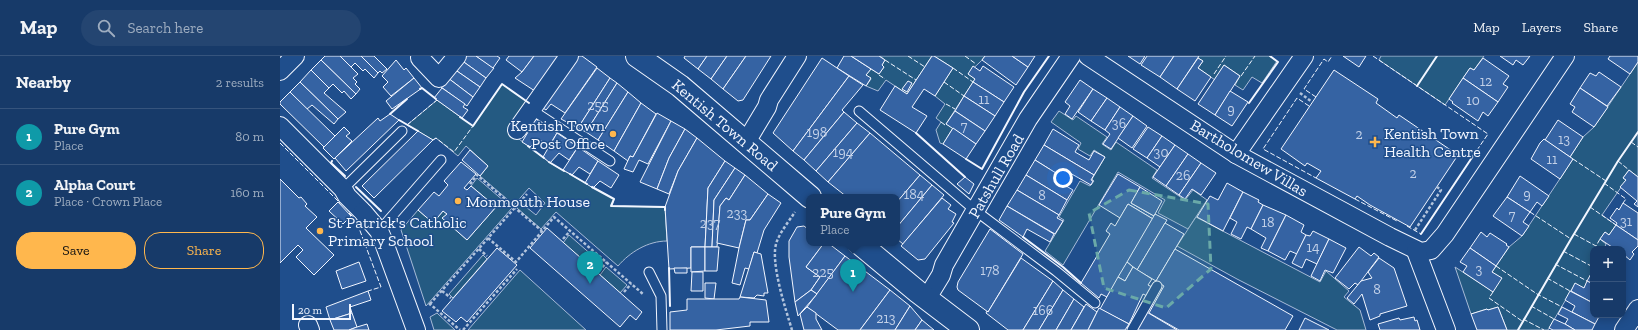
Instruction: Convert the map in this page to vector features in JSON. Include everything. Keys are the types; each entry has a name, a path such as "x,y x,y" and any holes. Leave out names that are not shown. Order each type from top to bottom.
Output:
{"main road":[{"name":"Kentish Town Road","path":"637,56 680,86 807,194"},
{"path":"864,246 926,298 968,330"}],"street":[{"path":"420,58 439,78 457,56"},
{"path":"517,130 569,56"},
{"path":"746,142 767,107 769,100 797,56"},
{"name":"Patshull Road","path":"926,298 941,275 944,265 1028,119 1071,56"},
{"name":"Bartholomew Villas","path":"1088,56 1236,154 1411,248"},
{"path":"1236,154 1304,56"},
{"path":"1411,248 1421,252 1430,250 1445,234 1565,56"},
{"path":"280,126 343,189 347,196 379,231 413,324"},
{"path":"1411,248 1436,301 1446,330"},
{"path":"1624,330 1638,309"}],"lane":[{"path":"532,110 610,161"},
{"path":"859,111 976,211 1056,271 1095,303"},
{"path":"343,189 402,131"},
{"path":"379,231 441,160"},
{"path":"649,272 661,296 662,330"},
{"path":"1132,330 1157,286"}],"path":[{"path":"470,184 477,176 542,231"},
{"path":"1411,248 1415,230 1441,190 1436,187"},
{"path":"413,324 527,194"},
{"path":"792,330 776,270 776,244 792,216 806,200"},
{"path":"488,238 516,262 554,217 651,301 661,302"},
{"path":"563,239 570,231"},
{"path":"479,249 487,256"},
{"path":"599,271 607,262"},
{"path":"430,304 462,330 517,269"},
{"path":"624,292 631,284"},
{"path":"442,291 451,298"}],"highlighted area":[{"path":"1129,190 1208,204 1211,269 1166,308 1104,288 1089,213"}],"shaded area":[{"path":"880,56 932,56 907,94 886,80 878,91 866,86 871,79 866,75 871,69 879,74 884,67 882,65 885,60"},
{"path":"934,56 985,56 968,74 975,79 946,124 953,128 943,144 940,143 936,130 941,122 936,118 945,104 935,96 953,68"},
{"path":"1198,56 1269,56 1277,61 1262,83 1252,77 1243,90 1235,85 1240,76 1224,65 1215,80 1198,68 1203,61 1198,58"},
{"path":"1381,56 1484,56 1474,70 1470,68 1445,105 1379,60"},
{"path":"1638,62 1638,177 1629,170 1623,178 1626,180 1602,215 1616,225 1609,235 1605,232 1600,239 1606,244 1605,246 1590,246 1590,276 1584,288 1575,284 1548,330 1507,330 1498,307 1471,314 1455,267 1492,291 1501,278 1492,272 1509,247 1522,236 1573,159 1570,157 1583,137 1594,127"},
{"path":"502,84 529,103 510,132 550,163 614,199 612,206 665,207 667,241 653,243 640,248 628,256 618,266 556,212 541,229 517,208 521,203 536,215 545,203 529,188 514,205 480,176 488,166 466,146 458,156 436,138 433,140 407,125 437,100 473,126"},
{"path":"1059,111 1073,120 1076,116 1107,137 1102,144 1111,150 1116,142 1157,170 1152,178 1185,200 1193,190 1207,200 1188,229 1158,213 1165,200 1118,172 1063,265 1045,251 1064,220 1059,217 1080,181 1090,186 1094,181 1092,179 1105,157 1094,150 1090,156 1078,149 1081,143 1051,122"},
{"path":"477,178 512,208 426,306 401,230 418,210 433,223 443,211 447,214 443,218 467,240 496,207 471,186"},
{"path":"1196,217 1320,282 1326,271 1349,291 1344,297 1360,310 1366,330 1337,330 1237,279 1177,246"},
{"path":"569,235 602,264 596,271 563,243"},
{"path":"483,255 487,259 453,298 449,294"},
{"path":"606,267 627,285 620,293 600,275"},
{"path":"520,270 586,330 468,330"},
{"path":"437,313 455,330 434,330 430,317"}],"building":[{"path":"325,56 340,56 358,74 353,78 357,82 355,84 360,89 356,94 321,60"},
{"path":"340,56 361,56 378,73 374,78 365,69 363,71 355,63 351,67"},
{"path":"361,56 374,56 387,69 382,73 380,71 378,73"},
{"path":"464,56 476,56 494,68 486,78 461,60"},
{"path":"476,56 497,56 500,58 493,68"},
{"path":"509,56 534,56 522,72 506,60"},
{"path":"534,56 565,56 538,93 515,78 522,72"},
{"path":"576,56 582,56 597,67 565,113 551,104 546,110 540,106"},
{"path":"685,56 707,56 698,69 684,58"},
{"path":"707,56 727,56 711,79 698,69"},
{"path":"727,56 746,56 723,89 711,79"},
{"path":"746,56 771,56 743,100 738,101 723,89"},
{"path":"844,56 851,56 871,69 866,75 871,78 866,86 837,68"},
{"path":"851,56 879,56 885,60 882,65 884,67 879,74"},
{"path":"932,56 953,68 935,96 924,89 912,107 927,116 916,133 880,110 895,86 907,94"},
{"path":"985,56 1012,56 1028,67 1016,85 982,60"},
{"path":"1012,56 1035,56 1028,67"},
{"path":"1128,56 1145,56 1140,64"},
{"path":"1147,56 1174,56 1160,77 1141,65"},
{"path":"1174,56 1199,56 1177,89 1160,77"},
{"path":"1343,56 1366,56 1359,67"},
{"path":"1500,56 1530,56 1523,65 1516,60 1513,65"},
{"path":"1610,56 1638,56 1638,62 1630,74 1608,59"},
{"path":"822,58 849,76 793,151 773,133"},
{"path":"1198,58 1203,61 1198,68 1211,77 1195,101 1177,89"},
{"path":"1483,58 1509,76 1503,84 1508,87 1498,102 1463,78 1470,68 1474,70"},
{"path":"321,60 356,94 351,99 344,91 342,93 333,84 329,88 311,70"},
{"path":"396,60 404,70 406,68 414,78 391,96 383,87 388,82 382,76"},
{"path":"461,60 486,78 480,87 454,69"},
{"path":"1224,65 1240,76 1215,115 1198,104"},
{"path":"973,66 980,71 983,66 1014,87 1004,102 973,82 975,79 968,74"},
{"path":"597,68 610,78 578,128 561,119"},
{"path":"454,69 480,87 473,97 448,78"},
{"path":"311,70 329,88 324,93 346,112 338,119 300,82"},
{"name":"Kentish Town Health Centre","path":"1334,70 1378,99 1376,103 1397,118 1399,115 1458,155 1410,227 1370,205 1357,196 1355,199 1316,178 1321,171 1307,163 1305,166 1281,149"},
{"path":"1599,72 1621,87 1607,106 1580,88 1590,73 1596,76"},
{"path":"849,76 863,85 842,110 844,112 804,160 793,151"},
{"path":"414,78 422,88 392,109 386,101"},
{"path":"448,78 473,97 467,106 441,87"},
{"path":"610,78 617,83 586,132 578,128"},
{"path":"1463,78 1498,102 1488,116 1483,112 1478,121 1452,103 1453,102 1449,99"},
{"path":"1080,80 1093,89 1072,119 1065,114 1070,106 1065,102"},
{"path":"908,81 912,83 907,92 902,89"},
{"path":"300,82 338,119 334,124 312,105 307,109 290,92"},
{"path":"973,82 1004,102 995,116 964,96"},
{"path":"617,83 628,92 598,140 586,132"},
{"path":"442,88 465,104 463,107 468,110 462,118 434,98"},
{"path":"1580,88 1608,107 1594,127 1572,112 1575,107 1570,104"},
{"path":"1093,89 1107,98 1091,121 1078,112"},
{"path":"1230,91 1248,102 1232,126 1215,115"},
{"path":"290,92 335,136 324,147 280,104 280,102"},
{"path":"628,92 641,103 614,151 598,140"},
{"path":"964,96 995,116 985,131 955,111"},
{"path":"1107,98 1120,107 1105,130 1091,121"},
{"path":"641,103 656,114 633,157 630,156 628,161 614,151"},
{"path":"1120,107 1133,116 1111,149 1103,144 1110,134 1105,130"},
{"path":"955,111 985,131 976,144 946,124"},
{"path":"844,112 857,123 816,171 804,160"},
{"path":"657,113 671,121 648,164 639,160 633,172 624,169 630,156 633,157"},
{"path":"390,114 399,120 346,171 335,158 378,118 380,121"},
{"path":"1133,116 1147,126 1132,148 1118,138"},
{"path":"536,119 557,133 549,146 538,139 530,147 522,142"},
{"path":"1558,120 1583,137 1570,157 1545,140"},
{"path":"671,121 685,129 669,158 657,189 640,182"},
{"path":"857,123 870,133 828,182 816,171"},
{"path":"344,127 350,133 346,136 352,141 334,159 323,148"},
{"path":"1148,127 1162,136 1147,158 1133,149"},
{"path":"953,128 976,144 966,159 943,144"},
{"path":"685,129 697,138 678,171 669,194 657,189 669,158"},
{"path":"1053,129 1079,145 1075,152 1089,160 1094,151 1105,157 1094,175 1044,145"},
{"path":"418,131 433,140 374,198 362,186"},
{"path":"557,133 578,147 569,160 559,153 550,163 543,157"},
{"path":"870,133 920,175 900,198 900,194 843,194 828,182"},
{"path":"1162,136 1175,145 1160,167 1147,158"},
{"path":"697,138 725,161 708,188 705,247 691,247 691,268 669,269 665,207 678,171"},
{"path":"1544,139 1573,159 1560,179 1531,159"},
{"path":"1044,145 1094,175 1091,180 1093,181 1091,185 1063,169 1059,175 1035,160"},
{"path":"1175,145 1188,154 1166,186 1153,177"},
{"path":"578,147 598,161 590,174 579,167 572,175 563,170"},
{"path":"470,150 488,166 480,176 462,160"},
{"path":"1188,154 1201,163 1179,195 1166,186"},
{"path":"1035,160 1059,175 1056,180 1073,190 1067,200 1026,175"},
{"path":"598,161 619,175 611,188 600,181 593,188 585,183"},
{"path":"725,161 735,168 714,200 712,247 705,247 708,188"},
{"name":"Monmouth House","path":"461,162 476,174 464,188 467,190 471,186 496,207 467,240 442,218 447,214 443,211 433,223 418,210 434,192 439,196 448,185 444,181"},
{"path":"1201,163 1216,173 1201,195 1192,189 1185,199 1179,195"},
{"path":"735,168 745,175 729,200 726,198 720,206 717,247 712,247 714,200"},
{"path":"1629,170 1638,177 1638,207 1634,204 1637,201 1620,187 1626,180 1623,178"},
{"path":"1118,174 1140,187 1131,203 1154,216 1153,219 1128,204 1120,218 1099,205"},
{"path":"745,175 768,194 750,220 746,220 739,248 717,243 720,206 726,198 729,200"},
{"path":"920,175 932,185 900,223 900,198"},
{"path":"1026,175 1067,200 1059,215 1017,190"},
{"path":"1520,176 1549,196 1542,206 1537,202 1530,212 1507,197"},
{"path":"965,177 974,184 969,194 957,184"},
{"path":"280,179 299,198 301,197 307,204 305,206 317,217 306,228 334,255 314,275 296,257 303,250 298,245 280,263"},
{"path":"1227,183 1243,192 1223,231 1197,217 1210,196 1218,200"},
{"path":"932,185 944,195 903,244 900,242 900,223"},
{"path":"1140,187 1162,201 1154,216 1131,203"},
{"path":"1017,190 1059,215 1057,218 1063,221 1055,234 1007,206"},
{"path":"1243,192 1259,200 1258,202 1263,205 1251,229 1247,227 1241,239 1231,234 1237,222 1230,218"},
{"path":"768,194 781,203 764,230 757,253 754,252 749,269 745,268 740,285 732,283 746,220 750,220"},
{"path":"1507,197 1530,212 1523,222 1529,226 1522,236 1493,216"},
{"path":"942,198 951,205 948,209 956,214 952,222 954,223 925,259 918,260 901,246"},
{"path":"338,202 351,216 343,224 329,211"},
{"path":"1623,203 1638,213 1638,240 1616,225 1617,223 1610,218 1617,208 1619,210"},
{"path":"1128,204 1153,219 1107,297 1101,294 1099,298 1081,283 1110,234 1106,231 1111,223 1115,226"},
{"path":"1263,205 1286,215 1268,251 1261,248 1266,238 1251,229"},
{"path":"1007,206 1054,234 1050,242 1027,229 1023,237 999,220"},
{"path":"1155,214 1167,220 1137,270 1127,262"},
{"path":"1286,215 1304,225 1301,232 1306,235 1297,254 1290,251 1285,260 1268,251"},
{"path":"1165,223 1184,234 1156,281 1137,270"},
{"path":"1616,225 1638,240 1638,246 1632,252 1634,254 1630,260 1626,257 1626,246 1610,246 1600,239 1605,232 1609,235"},
{"path":"804,226 806,228 806,246 822,246 806,267 820,277 811,290 795,302 789,257 789,241 797,227"},
{"path":"547,228 642,312 636,320 630,315 620,327 530,248"},
{"path":"990,229 1023,254 988,312 958,290 957,287 958,282"},
{"path":"1313,231 1329,239 1317,264 1306,259 1302,268 1292,263 1306,235 1310,236"},
{"path":"1481,232 1487,237 1490,233 1507,244 1506,245 1509,247 1496,266 1470,248"},
{"path":"1329,239 1346,248 1333,273 1325,270 1320,281 1311,276"},
{"path":"822,246 832,246 845,256 817,294 811,290 820,277 806,267"},
{"path":"691,247 705,247 705,271 691,272"},
{"path":"705,247 719,247 717,271 705,271"},
{"path":"1359,247 1371,256 1374,253 1379,257 1358,285 1355,283 1349,289 1335,278"},
{"path":"497,248 517,265 467,322 461,317 456,322 442,311"},
{"path":"1470,248 1496,266 1492,272 1502,278 1493,292 1463,272 1467,266 1460,262"},
{"path":"1175,249 1293,316 1285,330 1179,330 1149,313 1164,286 1156,281"},
{"path":"754,252 761,254 768,293 764,293 764,296 757,295 754,298 740,297"},
{"path":"845,256 890,290 860,330 838,330 807,307"},
{"path":"1021,258 1053,281 1023,330 1008,330 986,313"},
{"path":"1379,258 1394,268 1407,306 1380,314 1380,316 1370,320 1362,294 1354,304 1347,298 1361,281 1372,278 1368,272"},
{"path":"359,262 366,281 342,289 336,271"},
{"path":"1127,262 1133,267 1125,281 1118,277"},
{"path":"1133,267 1152,279 1148,285 1152,287 1147,296 1143,294 1129,324 1100,309 1118,277 1125,281"},
{"path":"674,268 687,268 687,273 675,273"},
{"path":"692,272 703,272 703,291 691,291"},
{"path":"1590,276 1590,282 1587,281"},
{"path":"1053,281 1063,290 1039,330 1023,330"},
{"path":"1587,281 1590,282 1590,301 1571,291 1575,283 1584,288"},
{"path":"705,283 716,283 714,299 705,298"},
{"path":"811,290 817,294 798,316 795,302"},
{"path":"890,290 910,306 895,330 860,330"},
{"path":"1063,290 1074,299 1056,330 1039,330"},
{"path":"368,291 371,300 350,307 352,313 330,320 326,307"},
{"path":"1570,291 1590,301 1590,318 1598,318 1595,324 1572,312 1575,306 1565,300"},
{"path":"740,297 766,300 769,322 750,322 750,326 716,330 670,330 670,312 687,310 687,299 739,299"},
{"path":"1074,299 1084,307 1071,330 1056,330"},
{"path":"1086,304 1097,312 1088,330 1071,330"},
{"path":"910,306 922,320 915,330 895,330"},
{"path":"807,307 816,313 816,319 822,330 804,330 800,314"},
{"path":"1498,307 1507,330 1477,330 1471,314"},
{"path":"1562,307 1595,324 1592,330 1575,330 1565,324 1568,319 1558,314"},
{"path":"1099,308 1129,324 1125,330 1088,330"},
{"path":"1145,311 1177,330 1134,330"},
{"path":"352,313 357,327 349,330 334,330 330,320"},
{"path":"1414,317 1415,321 1417,320 1420,330 1380,330 1378,324 1399,318 1400,320"},
{"path":"1305,318 1329,330 1299,330"},
{"path":"1554,319 1575,330 1553,330 1549,328"},
{"path":"922,320 934,330 915,330"},
{"path":"367,324 369,330 349,330 357,327"}],"fence":[{"path":"908,56 925,67"},
{"path":"965,56 976,64"},
{"path":"1214,74 1226,56"},
{"path":"1241,76 1255,56"},
{"path":"1316,97 1304,89 1324,59 1328,62 1332,56"},
{"path":"1373,56 1488,134 1475,153"},
{"path":"885,60 916,80"},
{"path":"953,68 973,82"},
{"path":"879,75 885,79"},
{"path":"944,82 964,96"},
{"path":"1309,106 1297,98 1263,149 1316,178"},
{"path":"407,125 437,100"},
{"path":"946,104 955,109"},
{"path":"941,122 945,125"},
{"path":"433,140 436,138 454,152 473,126"},
{"path":"1631,142 1638,147"},
{"path":"280,143 340,203"},
{"path":"1573,159 1606,181"},
{"path":"1618,161 1629,170"},
{"path":"1604,183 1626,199 1623,203"},
{"path":"1355,199 1397,221"},
{"path":"1590,207 1616,225"},
{"path":"1530,212 1571,239"},
{"path":"349,213 356,220 381,287 368,291"},
{"path":"1407,226 1421,234"},
{"path":"1574,234 1596,246 1600,239"},
{"path":"1563,251 1590,265"},
{"path":"1555,264 1587,281"},
{"path":"1496,266 1537,294 1562,307"},
{"path":"1547,278 1570,291"},
{"path":"1493,292 1489,298 1522,321"},
{"path":"1531,306 1554,319"},
{"path":"1523,319 1544,330"}],"wall":[{"path":"966,159 982,169 1024,92 1049,56"},
{"path":"1249,103 1278,62 1270,56"},
{"path":"1417,86 1437,56"},
{"path":"460,117 473,126 502,84 529,103"},
{"path":"420,89 422,88 436,99"},
{"path":"390,114 407,99"},
{"path":"399,120 418,131"},
{"path":"1518,330 1618,161 1638,132"},
{"path":"916,133 965,177"},
{"path":"528,146 544,158"},
{"path":"1421,234 1475,153"},
{"path":"332,161 331,163 345,176"},
{"path":"549,162 564,171"},
{"path":"570,174 587,184"},
{"path":"356,187 381,211"},
{"path":"592,187 614,199 611,206 665,207 665,210"},
{"path":"1023,237 1063,267 1081,283"},
{"path":"669,268 670,306"}],"place":[{"name":"Kentish Town Post Office","path":"613,134"},
{"name":"Kentish Town Health Centre","path":"1375,142"},
{"name":"Monmouth House","path":"458,201"},
{"name":"St Patrick's Catholic Primary School","path":"320,231"},
{"name":"Alpha Court","path":"590,284"},
{"name":"Pure Gym","path":"853,292"}]}
